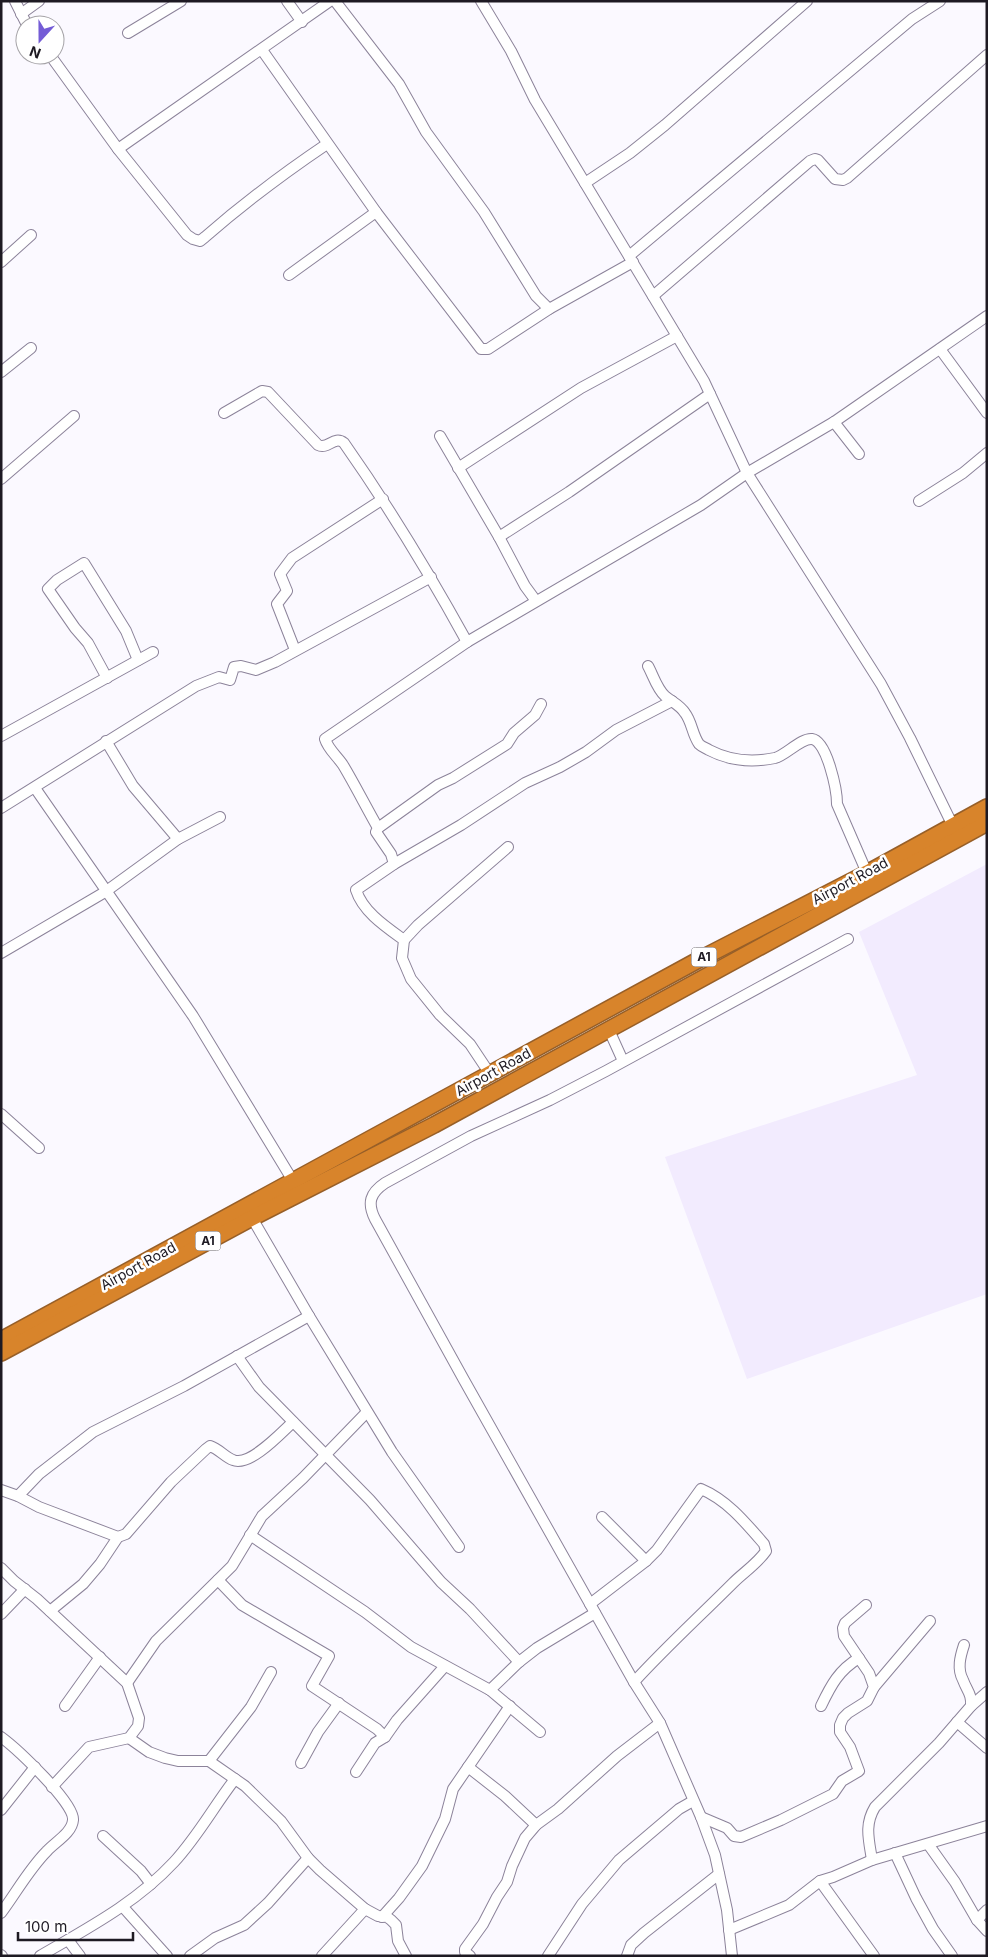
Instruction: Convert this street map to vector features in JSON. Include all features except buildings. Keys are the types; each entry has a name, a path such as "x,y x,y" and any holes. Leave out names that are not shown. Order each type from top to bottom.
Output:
{"highway":[{"name":"Airport Road","path":"1,1340 702,958 867,873 987,807"},
{"name":"Airport Road","path":"1,1353 252,1218 434,1125 987,823"}],"street":[{"path":"15,1 21,14 39,1"},
{"path":"128,34 181,1"},
{"path":"287,1 302,22"},
{"path":"118,149 330,1"},
{"path":"335,1 398,84 426,132 484,212 536,296 549,309"},
{"path":"480,1 512,51 535,100 710,394 747,473 881,684 953,826"},
{"path":"585,183 630,153 665,125 807,1"},
{"path":"262,50 376,212 481,349 488,349 631,259 912,18 940,1"},
{"path":"653,296 810,161 818,160 835,179 843,180 847,178 987,55"},
{"path":"57,65 118,149 187,235 193,239 200,240 260,191 327,144"},
{"path":"289,275 376,212"},
{"path":"1,262 31,235"},
{"path":"394,864 391,854 376,832 378,828 338,756 327,746 325,739 467,642 701,506 747,473 834,422 987,316"},
{"path":"458,468 581,388 677,336"},
{"path":"1,372 31,348"},
{"path":"940,349 987,413"},
{"path":"224,413 262,391 268,392 318,446 326,446 335,440 340,440 344,443 383,499 467,642"},
{"path":"499,537 569,492 710,394"},
{"path":"1,479 74,416"},
{"path":"834,422 859,454"},
{"path":"440,436 499,537 525,586 536,601"},
{"path":"918,501 963,473 987,453"},
{"path":"295,650 277,604 287,590 280,574 292,558 383,499"},
{"path":"107,678 88,642 75,628 48,589 57,580 84,563 126,631 138,660"},
{"path":"1,808 196,686 219,677 230,680 234,667 242,666 256,670 275,662 431,578"},
{"path":"1,736 153,652"},
{"path":"648,666 664,695 686,713 700,745 723,758 743,761 770,759 780,756 802,742 809,739 814,740 831,766 838,804 867,873"},
{"path":"404,940 385,927 375,917 360,900 356,890 394,864 461,825 525,783 560,767 586,752 616,730 672,701"},
{"path":"378,828 438,785 453,778 507,744 514,733 535,715 541,704"},
{"path":"106,741 133,786 178,839"},
{"path":"34,788 192,1016 293,1181"},
{"path":"1,953 105,892 178,839 220,817"},
{"path":"490,1074 470,1044 440,1015 411,979 402,958 404,940 418,925 508,847"},
{"path":"732,1956 715,1855 701,1817 660,1723 634,1682 464,1380 375,1218 370,1202 377,1189 385,1183 471,1136 550,1100 848,939"},
{"path":"609,1030 623,1061"},
{"path":"1,1114 39,1148"},
{"path":"252,1218 366,1412 459,1547"},
{"path":"18,1496 39,1474 93,1432 166,1396 309,1316"},
{"path":"237,1356 259,1387 370,1500 441,1582 470,1609 519,1662"},
{"path":"127,1683 156,1641 232,1566 262,1516 303,1478 366,1412"},
{"path":"50,1611 83,1584 100,1564 118,1537 126,1534 170,1482 210,1446 233,1460 243,1462 253,1457 294,1422"},
{"path":"590,1604 646,1561 657,1550 676,1526 700,1489 720,1499 740,1516 764,1544 766,1551 761,1558 658,1655 634,1682"},
{"path":"1,1490 39,1507 118,1537"},
{"path":"602,1517 646,1561"},
{"path":"250,1535 365,1612 411,1647 490,1690 540,1732"},
{"path":"1,1568 127,1683 139,1718 138,1726 129,1738 89,1747 52,1787"},
{"path":"218,1580 242,1604 329,1656 312,1686 377,1729 384,1737"},
{"path":"1,1614 25,1589"},
{"path":"866,1605 845,1623 843,1628 844,1636 869,1673 874,1687"},
{"path":"490,1690 519,1662 537,1648 595,1613"},
{"path":"701,1817 728,1828 734,1836 741,1837 781,1820 832,1794 842,1781 859,1772 850,1746 840,1732 842,1718 867,1702 874,1687 930,1621"},
{"path":"964,1645 960,1658 960,1667 963,1681 972,1696 971,1706"},
{"path":"65,1706 100,1657"},
{"path":"821,1706 833,1681 847,1665 860,1658"},
{"path":"356,1772 374,1743 384,1737 446,1666"},
{"path":"209,1761 251,1707 271,1672"},
{"path":"872,1860 867,1824 869,1816 875,1807 939,1743 971,1706 987,1692"},
{"path":"301,1763 318,1732 339,1704"},
{"path":"382,1917 399,1898 422,1866 444,1819 453,1789 510,1706"},
{"path":"957,1722 987,1748"},
{"path":"470,1956 465,1952 465,1949 483,1924 507,1882 514,1860 525,1838 536,1825 558,1809 617,1756 660,1723"},
{"path":"1,1737 35,1767 73,1815 74,1822 62,1838 45,1852 1,1913"},
{"path":"129,1738 149,1752 165,1758 178,1761 209,1761 235,1779 276,1815 308,1858 365,1909 378,1916 387,1917 396,1926 398,1942 406,1956"},
{"path":"1,1810 35,1767"},
{"path":"468,1767 505,1796 536,1825"},
{"path":"40,1956 124,1907 152,1884 175,1861 235,1779"},
{"path":"548,1956 582,1904 619,1860 679,1809 693,1801"},
{"path":"729,1930 789,1905 820,1881 872,1860 987,1826"},
{"path":"103,1836 141,1871 152,1884"},
{"path":"928,1844 977,1920 987,1931"},
{"path":"895,1853 933,1929 952,1956"},
{"path":"190,1956 215,1938 244,1924 268,1903 308,1858"},
{"path":"627,1956 631,1945 644,1933 719,1874"},
{"path":"820,1881 874,1956"},
{"path":"124,1907 167,1956"},
{"path":"322,1956 365,1909"},
{"path":"977,1920 987,1910"},
{"path":"68,1940 80,1956"}],"shaded area":[{"path":"987,864 987,1294 747,1379 665,1157 917,1075 859,932"}]}
